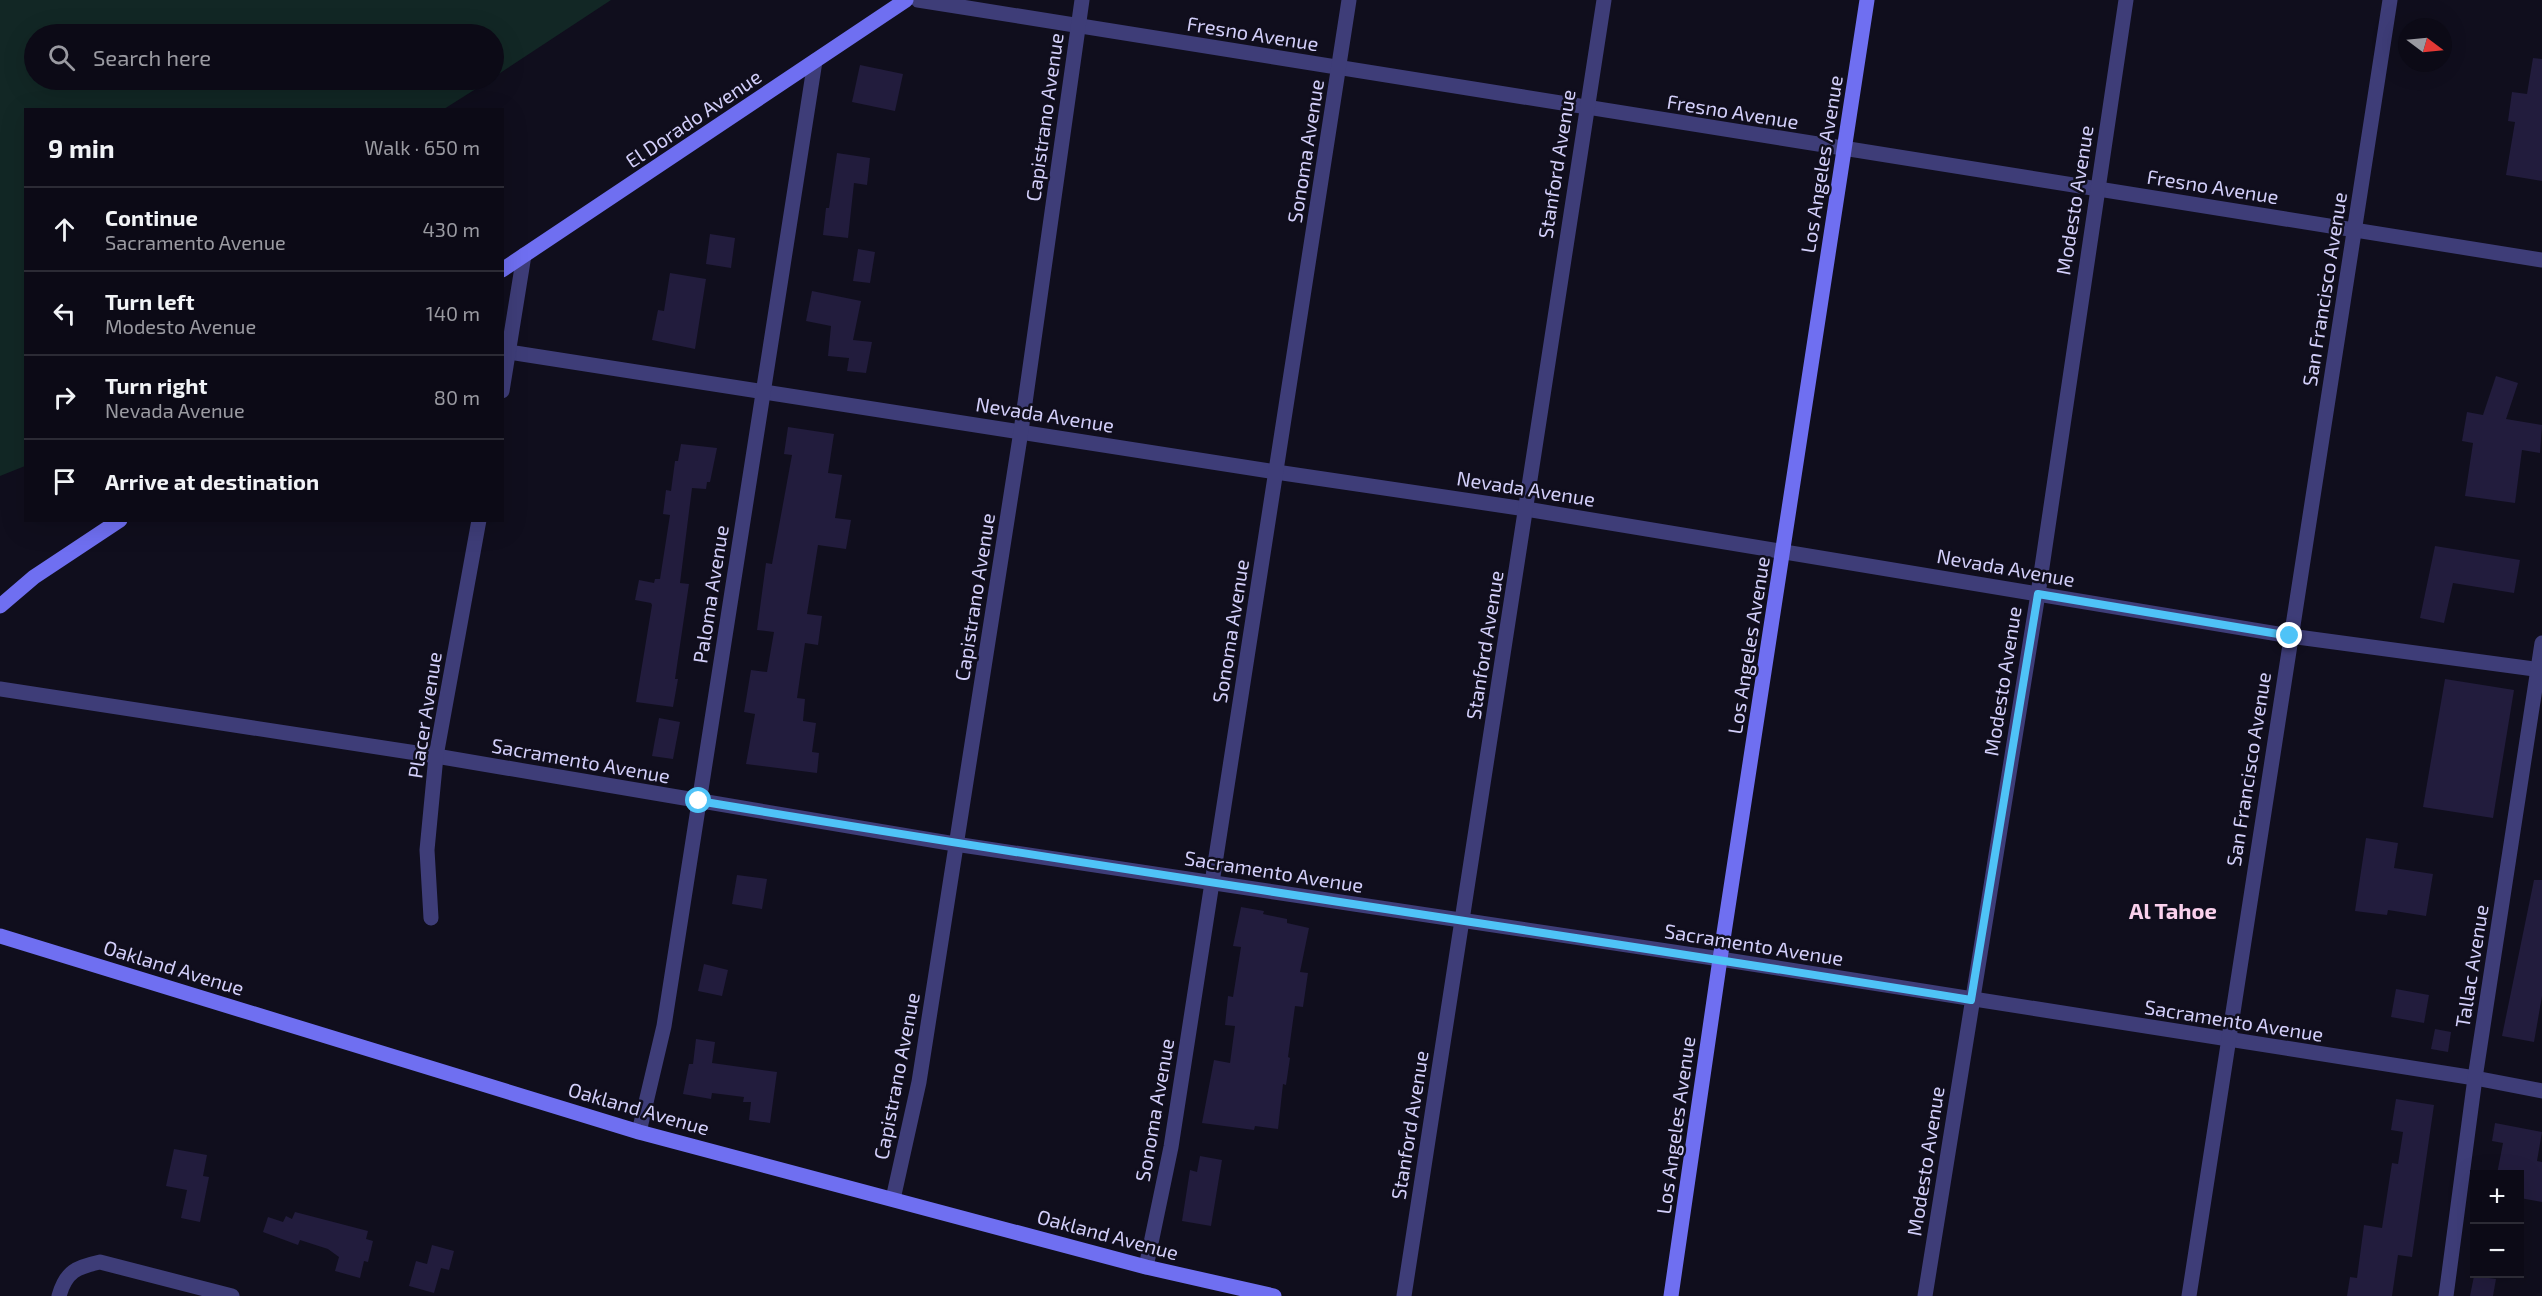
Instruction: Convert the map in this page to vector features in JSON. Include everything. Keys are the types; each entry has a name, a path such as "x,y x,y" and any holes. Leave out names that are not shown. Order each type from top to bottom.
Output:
{"street":[{"name":"El Dorado Avenue","path":"504,269 906,0"},
{"name":"Fresno Avenue","path":"918,0 2542,260"},
{"name":"Capistrano Avenue","path":"893,1199 919,1082 1021,432 1082,0"},
{"name":"Sonoma Avenue","path":"1146,1267 1172,1147 1349,0"},
{"name":"Stanford Avenue","path":"1404,1296 1604,0"},
{"name":"Los Angeles Avenue","path":"1671,1296 1720,959 1867,0"},
{"name":"Modesto Avenue","path":"1925,1296 2038,594 2126,0"},
{"name":"San Francisco Avenue","path":"2189,1296 2390,0"},
{"name":"Paloma Avenue","path":"639,1132 664,1026 815,61"},
{"path":"504,372 524,255"},
{"name":"Nevada Avenue","path":"506,352 1784,550 2290,636 2540,669"},
{"path":"0,606 34,577 117,522"},
{"name":"Placer Avenue","path":"431,918 427,850 436,756 479,522"},
{"name":"Tallac Avenue","path":"2446,1296 2475,1078 2540,669 2542,643"},
{"name":"Sacramento Avenue","path":"0,689 436,756 956,844 1462,922 1720,959 2475,1078 2542,1091"},
{"name":"Oakland Avenue","path":"0,936 639,1132 1146,1267 1274,1296"},
{"path":"59,1296 63,1282 79,1266 100,1262 232,1296"}],"green space":[{"path":"0,0 611,0 504,70 504,24 24,24 24,90 474,90 446,108 24,108 24,466 0,476"}],"building":[{"path":"2533,58 2542,59 2542,181 2506,175 2515,122 2508,121 2512,92 2527,94"},
{"path":"860,65 903,74 895,111 852,102"},
{"path":"837,153 870,158 867,185 854,183 848,238 823,235"},
{"path":"710,234 735,238 731,268 706,264"},
{"path":"858,249 875,252 870,283 853,281"},
{"path":"670,273 706,279 695,349 652,340 658,310 664,311"},
{"path":"812,291 861,301 853,340 872,342 866,373 847,371 849,358 828,356 831,326 806,321"},
{"path":"2496,376 2518,383 2506,419 2542,425 2540,453 2522,450 2515,503 2465,496 2473,443 2462,441 2467,412 2483,415"},
{"path":"788,427 834,434 828,473 842,475 835,518 851,520 846,549 818,545 807,614 822,616 818,645 805,643 797,698 805,699 803,721 816,723 812,752 819,753 817,773 746,764 755,714 744,712 751,670 767,672 774,632 757,630 766,563 772,564 792,455 784,454"},
{"path":"681,444 717,448 710,482 707,482 706,489 692,488 680,583 689,584 673,707 636,702 652,605 635,600 639,580 654,583 655,579 660,579 670,515 663,514 666,490 671,491 675,461 678,461"},
{"path":"2435,546 2520,560 2514,593 2453,583 2444,623 2420,618"},
{"path":"2445,679 2514,690 2493,818 2423,807"},
{"path":"659,718 680,722 673,759 652,756"},
{"path":"2366,838 2398,843 2394,868 2433,874 2426,916 2388,910 2387,915 2355,911"},
{"path":"737,875 767,879 762,909 732,904"},
{"path":"2534,880 2542,880 2542,996 2534,1042 2502,1036"},
{"path":"1241,907 1264,911 1263,914 1287,919 1287,923 1309,928 1300,972 1308,973 1303,1007 1295,1006 1288,1057 1290,1058 1286,1085 1283,1084 1278,1129 1255,1126 1254,1130 1202,1123 1214,1060 1230,1063 1235,1026 1225,1025 1228,996 1233,997 1241,947 1233,946"},
{"path":"704,964 728,970 722,996 698,991"},
{"path":"2396,989 2429,995 2424,1023 2391,1017"},
{"path":"2435,1029 2451,1032 2448,1052 2431,1049"},
{"path":"696,1039 715,1042 712,1063 777,1072 770,1123 749,1120 751,1102 743,1102 744,1097 712,1093 711,1099 683,1094 689,1064 693,1064"},
{"path":"2396,1099 2434,1105 2412,1257 2398,1255 2392,1296 2347,1296 2350,1277 2357,1278 2364,1225 2382,1228 2392,1163 2398,1164 2403,1132 2391,1130"},
{"path":"2495,1123 2542,1132 2537,1161 2542,1162 2542,1202 2524,1199 2524,1170 2498,1170 2503,1143 2492,1141"},
{"path":"174,1149 207,1155 203,1176 209,1177 200,1222 181,1218 187,1190 166,1186"},
{"path":"1200,1156 1222,1160 1211,1226 1182,1221 1190,1170 1197,1172"},
{"path":"295,1212 368,1231 366,1239 373,1241 368,1262 364,1261 360,1278 335,1271 339,1257 328,1249 300,1240 298,1245 263,1232 268,1217 283,1222 286,1216 292,1219"},
{"path":"432,1245 454,1251 449,1270 441,1268 434,1293 409,1286 416,1261 427,1264"},
{"path":"2474,1278 2496,1279 2493,1296 2470,1296"}],"district":[{"name":"Al Tahoe","path":"2173,910"}],"route":[{"path":"699,801 956,844 1462,922 1720,959 1971,1000 2038,594 2290,636"}]}
